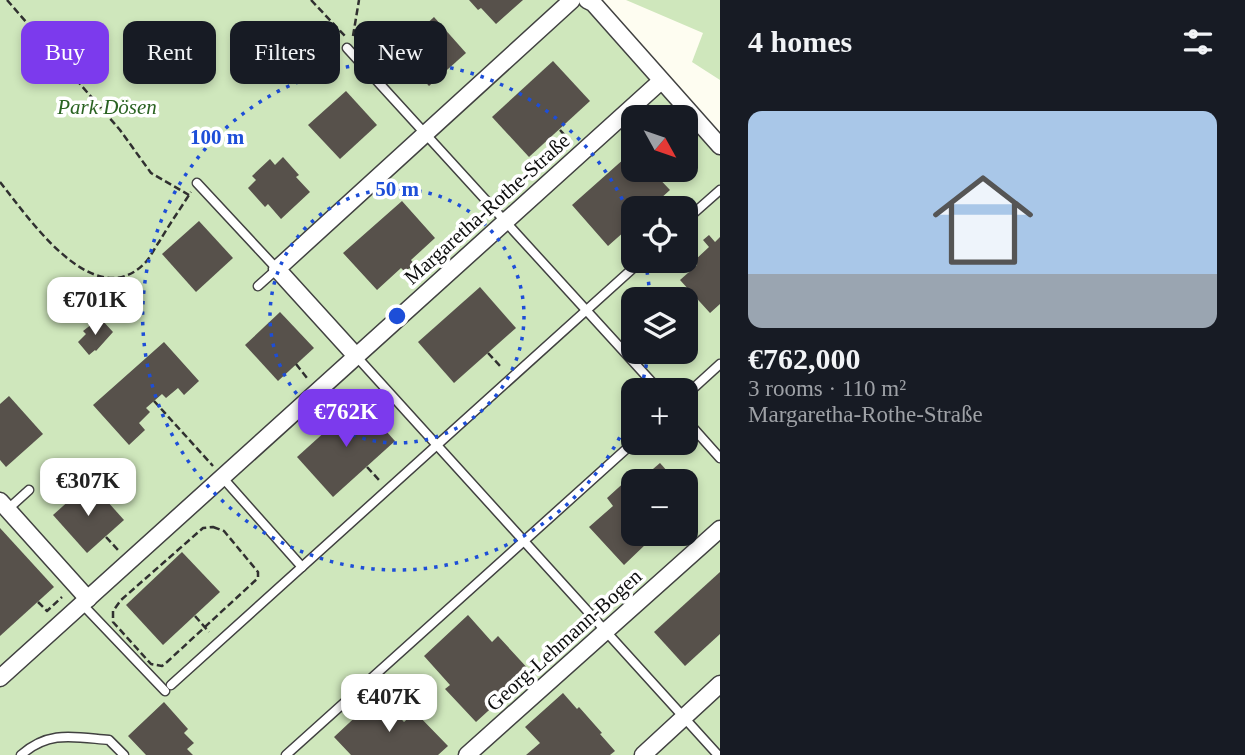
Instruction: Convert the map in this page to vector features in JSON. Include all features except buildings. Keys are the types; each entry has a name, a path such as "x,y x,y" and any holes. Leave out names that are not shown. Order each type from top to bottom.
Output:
{"street":[{"path":"356,356 277,269 572,0"},
{"path":"587,0 593,3 720,146"},
{"name":"Margaretha-Rothe-Straße","path":"0,678 661,81"},
{"path":"4,505 75,585 85,601"},
{"name":"Georg-Lehmann-Bogen","path":"467,755 720,529"},
{"path":"643,755 720,684"}],"lane":[{"path":"347,48 648,378"},
{"path":"197,183 277,269 258,286"},
{"path":"698,209 720,190"},
{"path":"85,601 168,688 628,273"},
{"path":"356,356 718,755"},
{"path":"698,384 720,364"},
{"path":"698,434 720,458"},
{"path":"286,755 621,454"},
{"path":"222,477 302,566"},
{"path":"4,505 29,490"},
{"path":"21,755 32,745 51,737 109,740 124,755"}],"path":[{"path":"0,182 51,245 81,269 109,279 128,275 144,264 189,195 151,173 120,130 7,0"},
{"path":"311,0 352,43 359,0"},
{"path":"488,353 511,378"},
{"path":"154,401 222,477"},
{"path":"367,467 387,490"},
{"path":"213,527 224,531 258,572 258,578 205,628 167,662 156,666 136,648 111,617 117,605 131,591 203,528 213,527"},
{"path":"38,602 47,611 75,585"},
{"path":"195,616 219,642"}],"green space":[{"name":"Park Dösen","path":"0,0 590,0 685,105 621,105 621,182 698,182 698,119 720,143 720,755 0,755"},
{"path":"626,0 720,0 720,80 692,62 703,33"}]}
